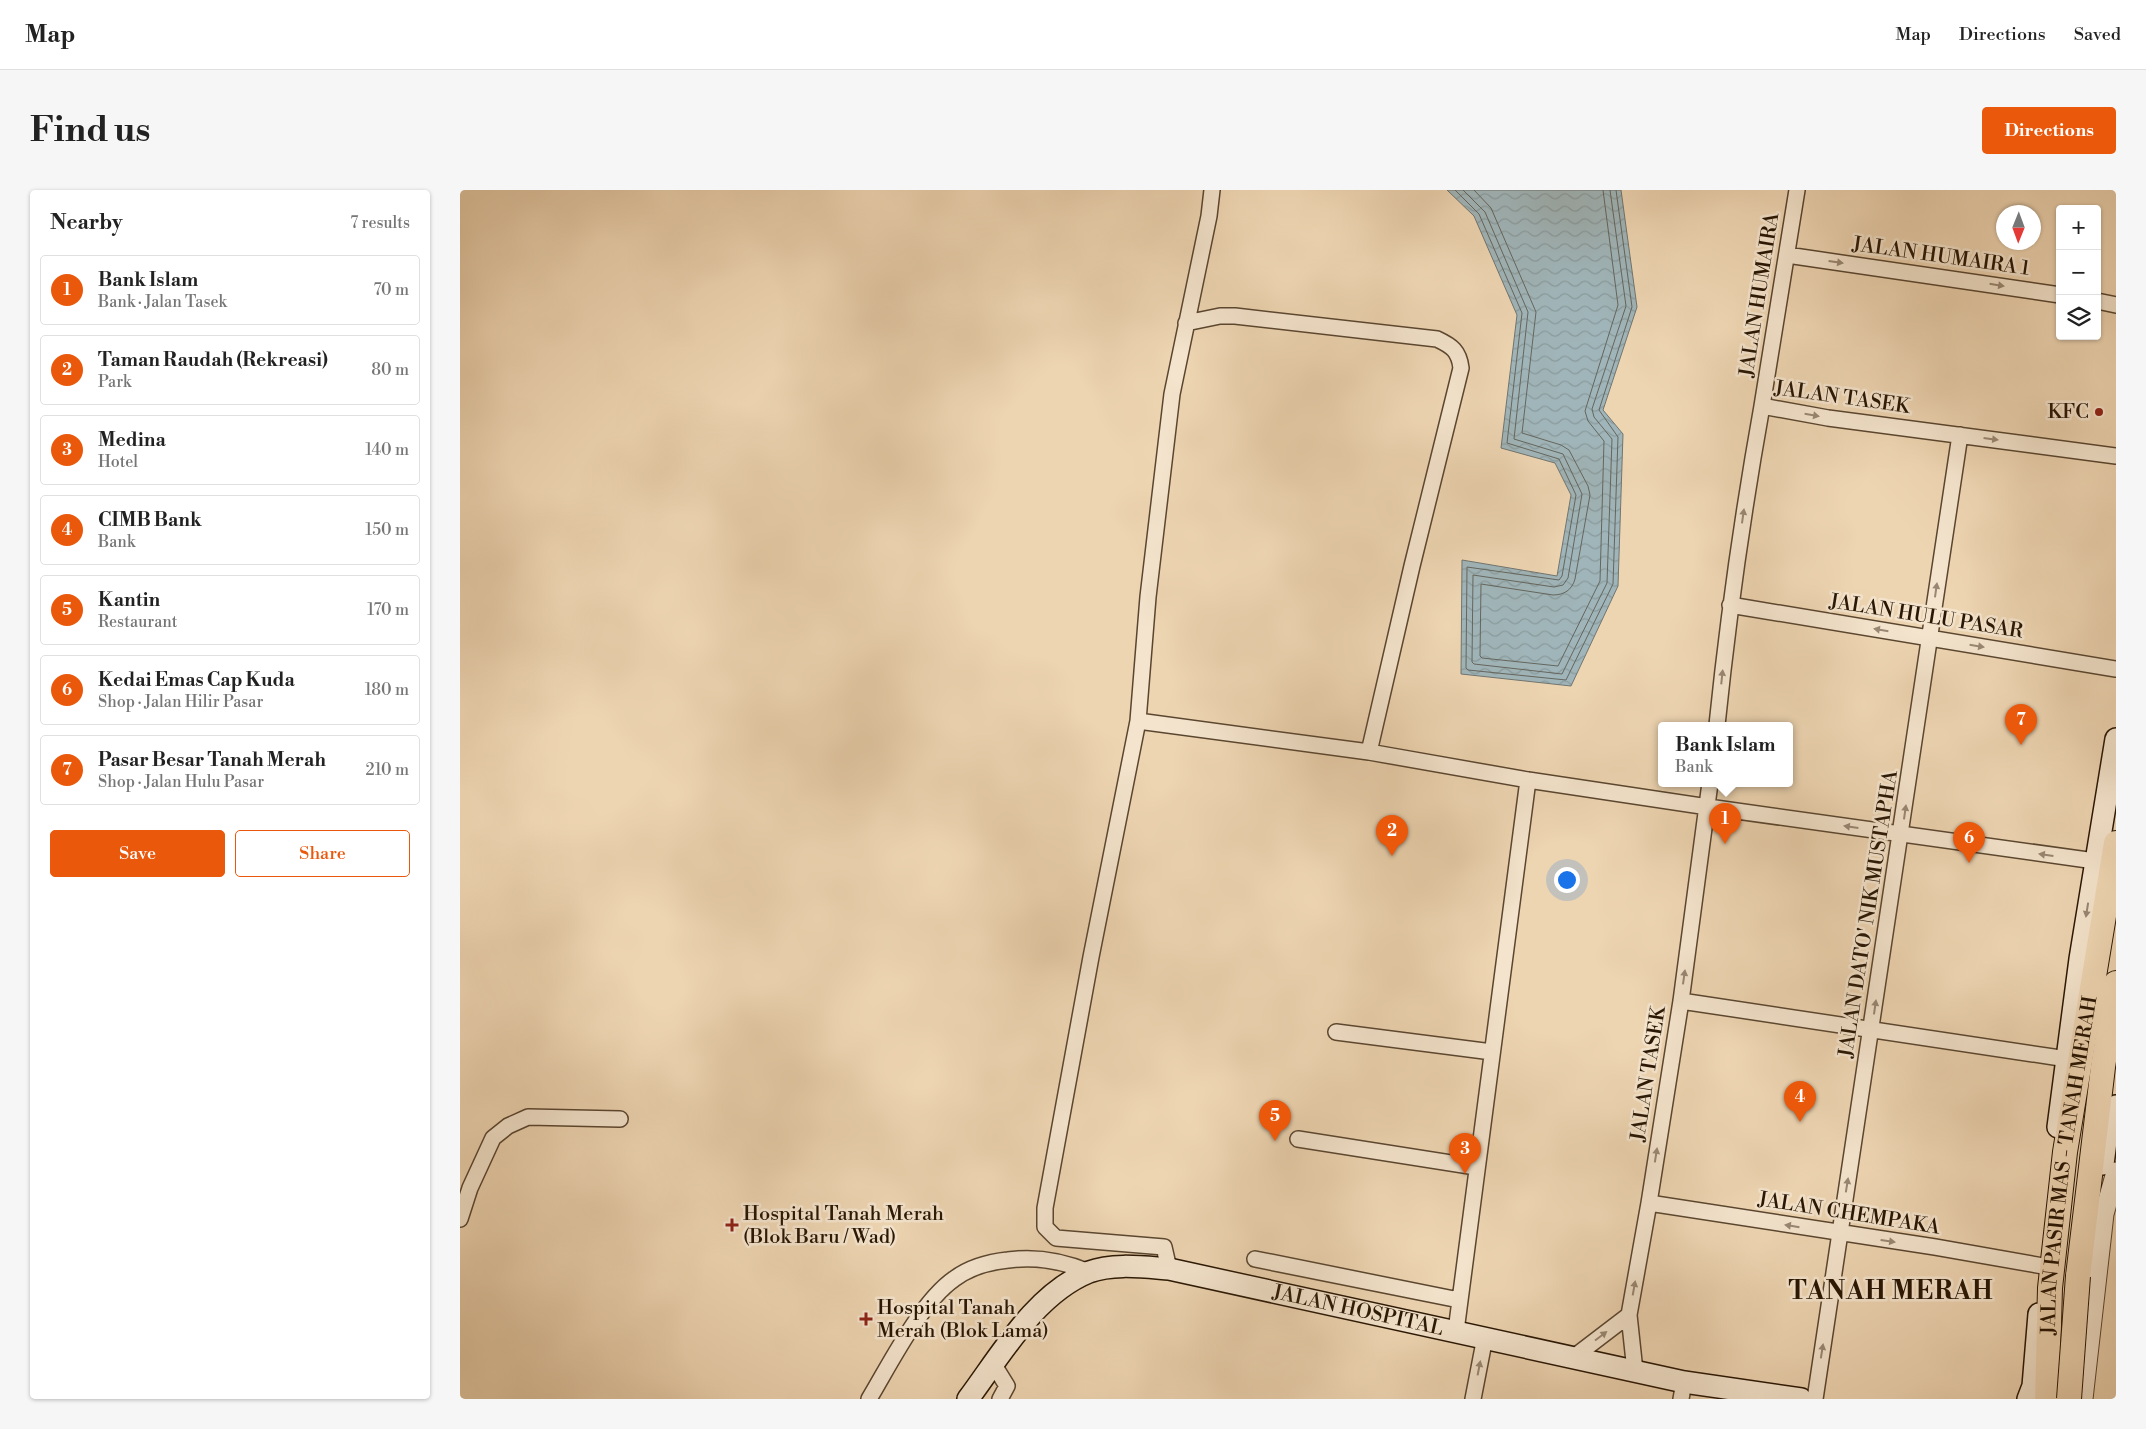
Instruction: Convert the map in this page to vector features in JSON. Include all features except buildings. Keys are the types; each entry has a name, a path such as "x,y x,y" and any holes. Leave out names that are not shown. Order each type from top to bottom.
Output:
{"main road":[{"path":"2028,1399 2033,1386 2043,1266 2067,1059 2095,862 2116,740"},
{"name":"JALAN PASIR MAS - TANAH MERAH","path":"2047,1399 2050,1288 2065,1152 2116,843"},
{"path":"2108,1061 2094,1050 2094,1043 2116,888"},
{"path":"2108,1061 2116,985"},
{"path":"2116,985 2116,1017"},
{"path":"2049,1324 2060,1287 2090,1070 2108,1061"},
{"name":"JALAN PASIR MAS - TANAH MERAH","path":"2068,1399 2078,1276 2097,1122 2108,1061"},
{"path":"2097,1122 2116,1091"},
{"path":"2079,1399 2079,1364 2103,1162 2107,1134 2116,1106"},
{"name":"JALAN HOSPITAL","path":"968,1399 994,1365 1009,1340 1034,1312 1062,1288 1089,1272 1108,1268 1137,1266 1169,1269 1574,1357 1635,1371 1683,1390 1801,1399"},
{"path":"2068,1399 2079,1364"}],"street":[{"path":"1169,1269 1164,1247 1056,1238 1045,1227 1045,1208 1087,976 1138,721 1149,587 1172,394 1209,216 1212,190"},
{"name":"JALAN HUMAIRA","path":"1762,406 1797,190"},
{"name":"JALAN HUMAIRA 1","path":"1787,255 2056,294"},
{"path":"2101,303 2116,305"},
{"path":"1186,323 1220,316 1235,316 1437,339 1451,346 1459,356 1461,368 1412,566 1369,752"},
{"name":"JALAN TASEK","path":"1717,722 1730,605 1744,502 1762,406 1828,418 2116,456"},
{"name":"JALAN DATO' NIK MUSTAPHA","path":"1815,1399 1902,834 1960,435"},
{"name":"JALAN HULU PASAR","path":"1730,605 2116,669"},
{"path":"1138,721 1369,752 1528,780 2095,862"},
{"path":"1456,1331 1528,780"},
{"name":"JALAN TASEK","path":"1635,1371 1629,1315 1681,1001 1710,787"},
{"path":"1681,1001 2067,1059"},
{"path":"1336,1032 1492,1052"},
{"path":"460,1218 470,1188 493,1138 508,1126 528,1117 620,1119"},
{"path":"1298,1139 1476,1167"},
{"path":"2083,1399 2104,1214 2116,1172"},
{"name":"JALAN CHEMPAKA","path":"1649,1203 2043,1266"},
{"path":"869,1399 907,1336 938,1293 955,1278 975,1267 1021,1258 1068,1263 1089,1272"},
{"path":"1255,1259 1459,1300"},
{"path":"1574,1357 1629,1315"},
{"path":"1473,1399 1485,1337"},
{"path":"994,1365 1007,1386 1000,1399"}],"water":[{"path":"1447,190 1621,190 1637,307 1603,410 1623,434 1618,586 1571,686 1461,674 1462,560 1557,576 1571,495 1555,463 1501,448 1517,315 1474,216"}],"place":[{"name":"KFC","path":"2099,412"},
{"name":"Pasar Besar Tanah Merah","path":"2021,745"},
{"name":"Bank Islam","path":"1725,844"},
{"name":"Taman Raudah (Rekreasi)","path":"1392,856"},
{"name":"Kedai Emas Cap Kuda","path":"1969,863"},
{"name":"CIMB Bank","path":"1800,1122"},
{"name":"Kantin","path":"1275,1141"},
{"name":"Medina","path":"1465,1174"},
{"name":"Hospital Tanah Merah (Blok Baru / Wad)","path":"732,1225"},
{"name":"Hospital Tanah Merah (Blok Lama)","path":"866,1319"}],"district":[{"name":"TANAH MERAH","path":"1891,1291"}]}
